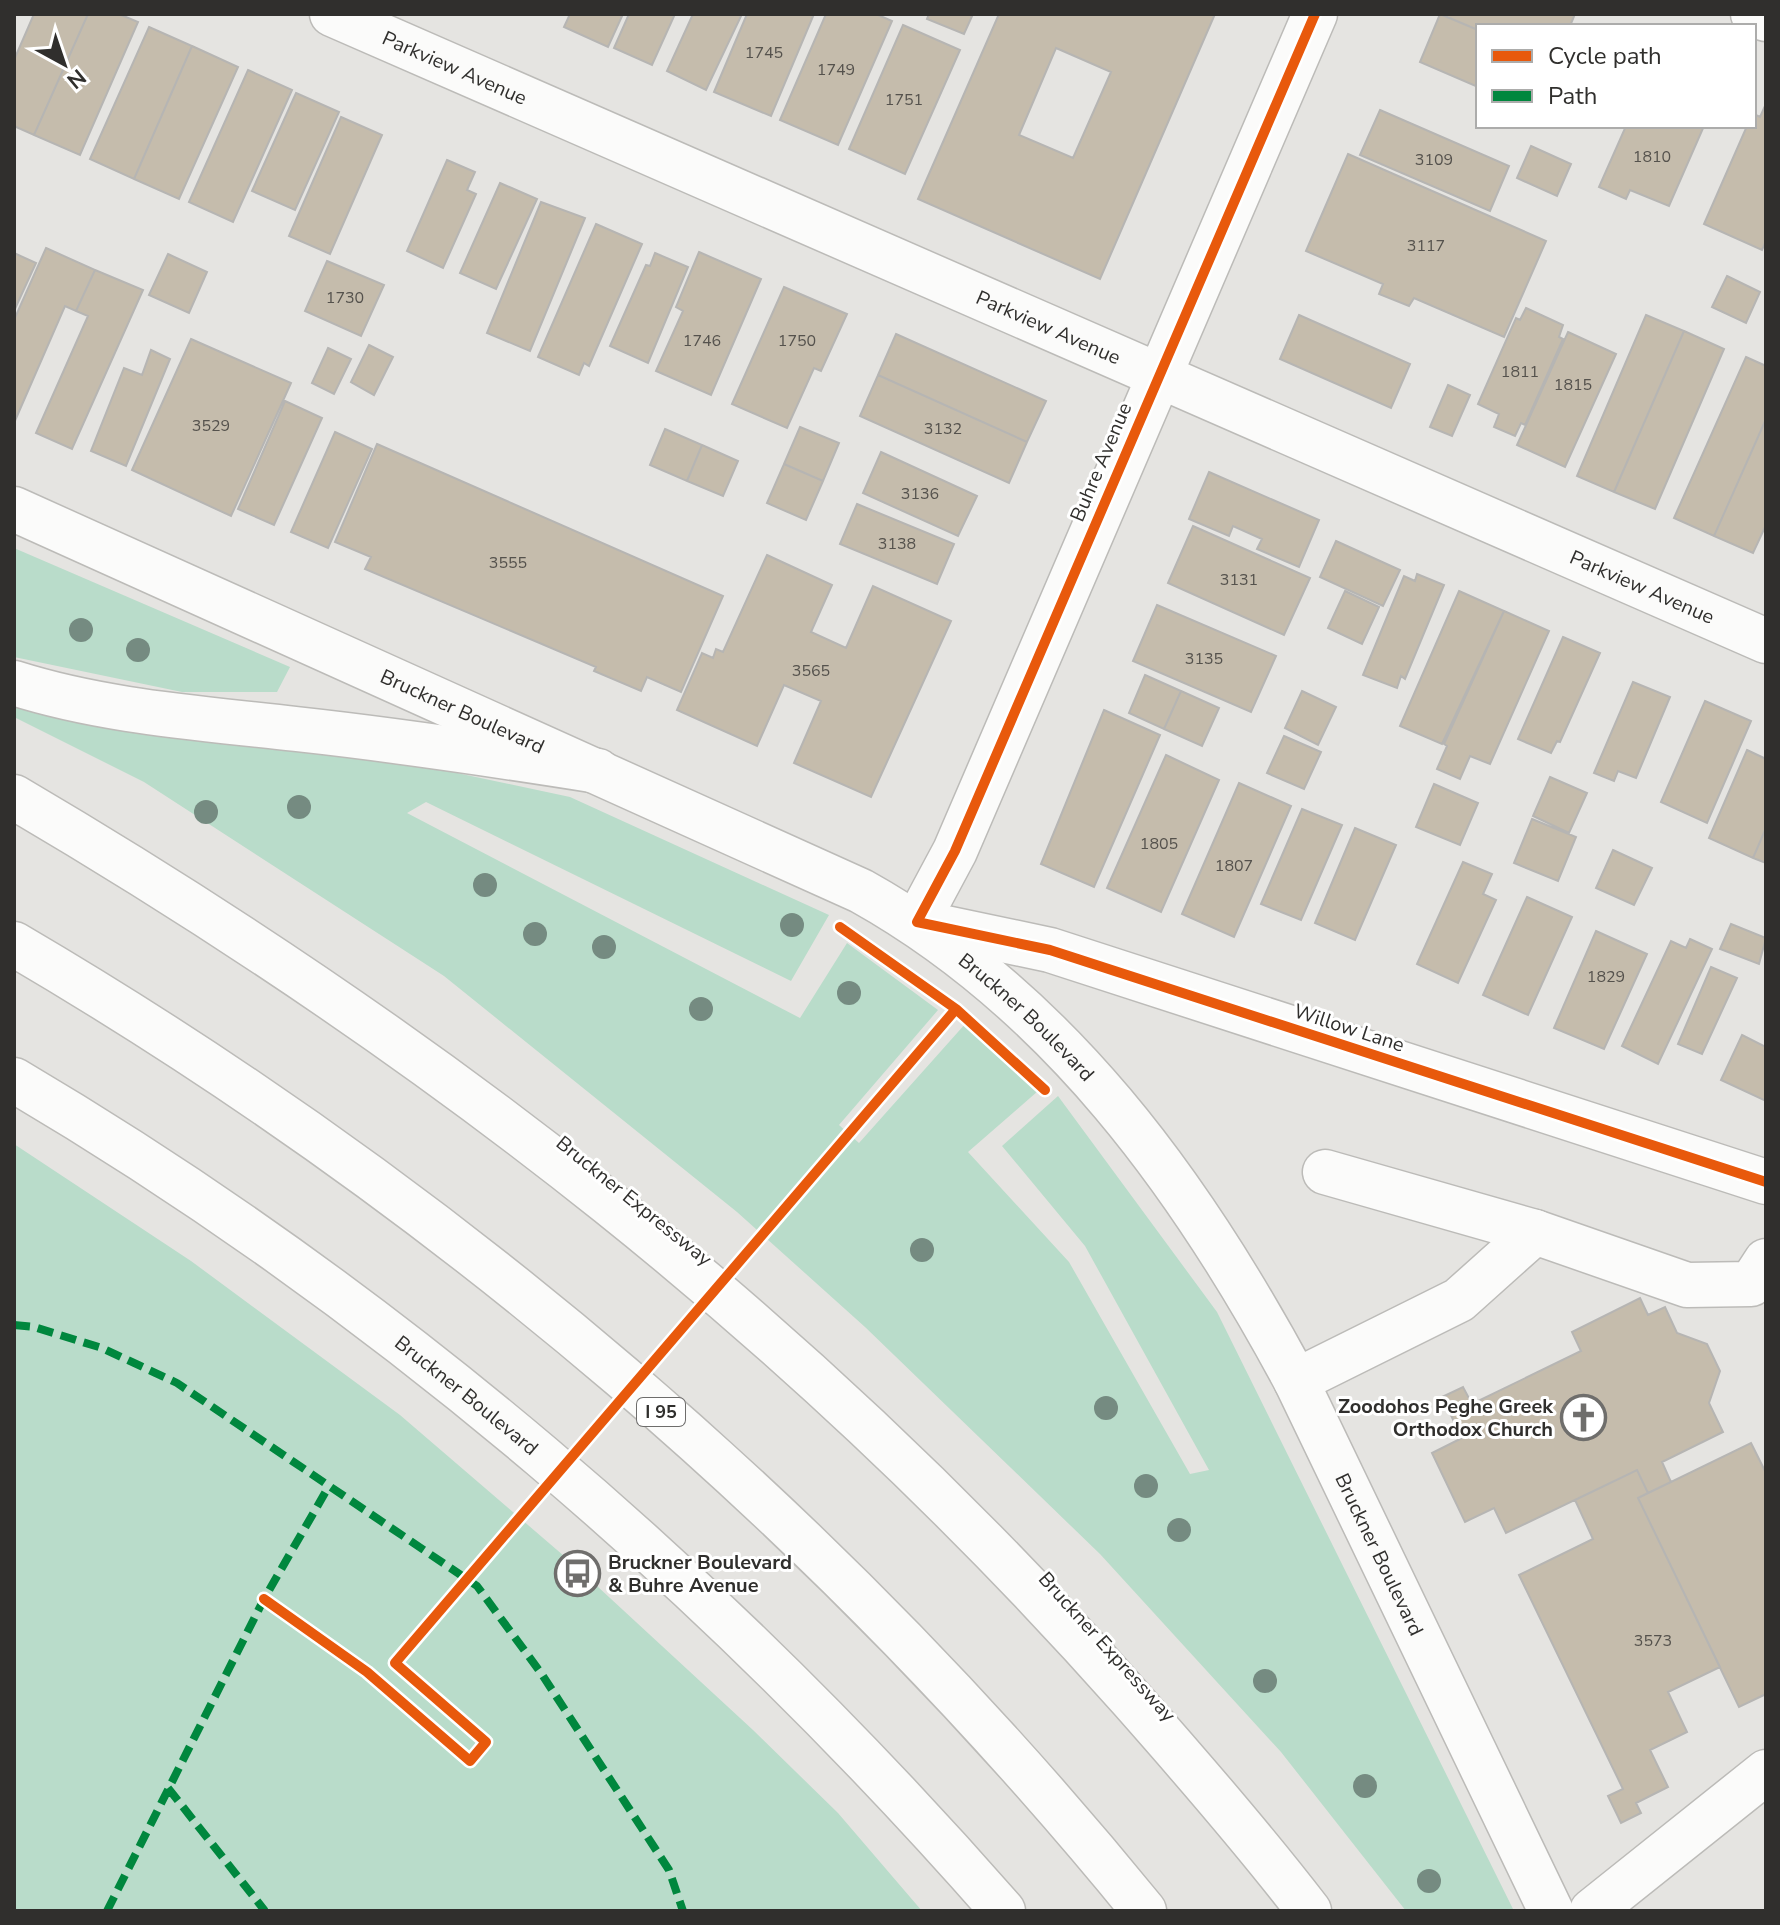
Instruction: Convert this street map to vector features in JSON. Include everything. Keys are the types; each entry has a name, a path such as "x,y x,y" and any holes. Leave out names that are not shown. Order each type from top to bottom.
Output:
{"main road":[{"name":"Parkview Avenue","path":"332,14 1766,641"},
{"name":"Buhre Avenue","path":"917,922 955,851 1315,14"},
{"path":"1753,14 1766,19"},
{"name":"Bruckner Boulevard","path":"14,509 861,891 917,922 1010,996 1110,1098 1224,1255 1296,1381 1551,1911"},
{"path":"14,683 95,703 161,713 405,741 598,771"},
{"name":"Bruckner Expressway","path":"14,797 142,872 397,1040 519,1131 737,1308 915,1472 1065,1625 1185,1760 1309,1911"},
{"name":"Willow Lane","path":"917,922 1050,950 1766,1182"},
{"name":"I 95","path":"14,944 104,997 345,1158 478,1256 613,1369 732,1474 863,1599 978,1718 1144,1911"},
{"path":"14,962 104,997"},
{"name":"Bruckner Boulevard","path":"14,1080 137,1156 257,1236 357,1308 505,1427 722,1616 879,1773 1003,1911"},
{"path":"1325,1172 1535,1232 1687,1285 1751,1284 1766,1261"},
{"path":"1296,1381 1459,1300 1535,1232"},
{"path":"1592,1911 1766,1772"}],"green space":[{"path":"14,548 290,667 277,692 182,692 14,657"},
{"path":"14,704 405,762 570,797 829,915 791,981 426,802 407,813 800,1018 847,943 938,1010 839,1125 859,1143 966,1023 1038,1091 968,1152 1069,1262 1190,1474 1209,1470 1085,1246 1002,1146 1058,1096 1217,1312 1514,1911 1406,1911 1281,1752 1100,1554 865,1327 737,1212 444,976 144,782 14,717"},
{"path":"14,1144 191,1261 400,1415 571,1562 753,1730 838,1813 922,1911 14,1911"}],"building":[{"path":"34,14 88,14 34,135 14,126 14,60"},
{"path":"88,14 119,14 138,22 80,155 34,135"},
{"path":"570,14 623,14 608,47 564,27"},
{"path":"629,14 675,14 652,65 614,48"},
{"path":"693,14 742,14 706,90 667,71"},
{"path":"747,14 814,14 771,116 714,92"},
{"path":"826,14 876,14 892,21 838,145 780,120"},
{"path":"929,14 973,14 964,34 927,19"},
{"path":"999,14 1215,14 1100,279 918,199","holes":["1056,48 1111,72 1073,158 1019,135"]},
{"path":"1440,14 1476,29 1476,86 1420,62"},
{"path":"1448,14 1575,14 1571,24 1476,24 1476,29 1447,17"},
{"path":"903,25 960,50 905,174 849,149"},
{"path":"149,27 192,46 134,179 90,159"},
{"path":"192,46 238,67 179,199 134,179"},
{"path":"248,70 292,90 233,222 189,202"},
{"path":"296,93 339,112 295,210 252,191"},
{"path":"1765,106 1766,241 1762,250 1704,224 1746,128 1756,128 1756,115 1760,117"},
{"path":"1380,110 1509,166 1490,211 1360,155"},
{"path":"341,117 382,135 330,254 289,236"},
{"path":"1625,128 1703,128 1669,206 1630,190 1626,199 1599,187"},
{"path":"1531,146 1571,164 1557,196 1517,178"},
{"path":"1348,154 1546,241 1504,337 1414,298 1409,306 1379,294 1383,284 1306,251"},
{"path":"447,160 475,172 467,190 476,194 443,268 407,251"},
{"path":"500,183 537,199 496,289 460,273"},
{"path":"541,202 585,218 530,351 487,333"},
{"path":"596,224 642,244 589,366 584,363 579,375 538,357"},
{"path":"46,248 95,270 76,311 65,306 14,423 14,320"},
{"path":"699,252 761,279 711,395 656,371 683,311 676,307"},
{"path":"14,253 36,263 14,311"},
{"path":"655,253 688,267 648,363 610,346 646,265 650,266"},
{"path":"168,254 207,272 189,313 149,295"},
{"path":"327,261 384,285 361,336 305,311"},
{"path":"95,270 143,290 72,449 36,433 88,316 76,311"},
{"path":"1727,276 1760,292 1746,323 1712,307"},
{"path":"784,287 847,314 821,371 814,368 787,428 732,404"},
{"path":"1526,308 1563,325 1559,337 1563,339 1525,425 1521,423 1515,436 1494,427 1499,414 1478,404 1516,318 1520,320"},
{"path":"1299,315 1410,364 1391,408 1280,359"},
{"path":"1646,315 1684,331 1614,492 1577,476"},
{"path":"1684,331 1724,349 1655,509 1614,492"},
{"path":"1568,332 1616,354 1565,467 1517,445"},
{"path":"896,334 1046,401 1027,442 878,375"},
{"path":"191,339 291,383 231,516 132,470"},
{"path":"369,345 393,357 374,395 351,382"},
{"path":"328,348 351,359 334,394 312,383"},
{"path":"151,350 170,359 126,466 91,451 124,368 142,375"},
{"path":"1746,357 1766,366 1766,419 1714,536 1674,518"},
{"path":"878,375 1027,442 1009,483 860,416"},
{"path":"1448,385 1470,395 1452,436 1430,427"},
{"path":"285,401 322,418 274,525 238,509"},
{"path":"1766,419 1766,525 1753,553 1714,536"},
{"path":"800,427 839,443 823,481 784,464"},
{"path":"665,429 702,445 687,481 650,465"},
{"path":"335,432 372,449 328,548 291,532"},
{"path":"377,444 723,596 681,692 647,677 641,691 594,671 596,667 365,569 371,557 335,542"},
{"path":"702,445 738,461 723,496 687,481"},
{"path":"881,452 977,496 958,536 863,493"},
{"path":"784,464 823,481 806,520 767,503"},
{"path":"1209,472 1319,520 1299,567 1257,549 1262,539 1233,526 1229,536 1189,519"},
{"path":"857,504 954,544 937,584 840,544"},
{"path":"1193,526 1310,578 1284,635 1168,583"},
{"path":"1336,541 1400,570 1383,606 1320,577"},
{"path":"767,555 832,585 811,632 846,648 873,586 951,621 871,797 794,763 821,701 784,685 757,746 677,710 702,653 713,658 716,649 723,652"},
{"path":"1417,574 1444,585 1405,679 1401,676 1397,688 1363,675 1404,576 1415,581"},
{"path":"1345,591 1379,607 1362,644 1328,628"},
{"path":"1459,591 1504,611 1442,744 1400,726"},
{"path":"1157,605 1276,656 1251,712 1133,661"},
{"path":"1504,611 1549,631 1490,764 1470,756 1460,779 1437,769 1447,746 1444,744"},
{"path":"1563,637 1600,653 1560,742 1557,741 1551,753 1518,739"},
{"path":"1145,675 1181,691 1164,729 1129,713"},
{"path":"1633,682 1670,697 1636,778 1618,771 1614,781 1594,773"},
{"path":"1181,691 1219,708 1202,746 1164,729"},
{"path":"1302,691 1336,707 1318,745 1285,728"},
{"path":"1705,701 1751,721 1707,823 1661,802"},
{"path":"1104,710 1160,735 1094,887 1041,864"},
{"path":"1284,736 1321,752 1304,789 1267,773"},
{"path":"1747,750 1766,759 1766,828 1753,858 1709,838"},
{"path":"1166,755 1219,780 1161,912 1107,888"},
{"path":"1550,777 1587,793 1569,833 1533,816"},
{"path":"1239,783 1291,806 1234,937 1182,914"},
{"path":"1434,784 1478,803 1460,845 1416,827"},
{"path":"1302,809 1342,825 1301,920 1261,904"},
{"path":"1532,819 1576,837 1558,881 1514,863"},
{"path":"1355,828 1396,845 1355,940 1315,923"},
{"path":"1766,828 1766,863 1753,858"},
{"path":"1613,850 1652,868 1634,905 1596,888"},
{"path":"1463,862 1492,874 1483,894 1496,900 1458,983 1417,964"},
{"path":"1527,897 1572,917 1528,1015 1483,995"},
{"path":"1731,924 1766,938 1759,964 1720,949"},
{"path":"1596,931 1647,954 1604,1049 1554,1028"},
{"path":"1690,939 1712,949 1658,1064 1622,1046 1671,941 1686,948"},
{"path":"1711,967 1737,978 1702,1054 1678,1044"},
{"path":"1742,1035 1766,1047 1766,1101 1721,1080"},
{"name":"Zoodohos Peghe Greek Orthodox Church","path":"1640,1298 1648,1315 1665,1307 1677,1333 1707,1344 1720,1371 1709,1403 1723,1432 1662,1462 1671,1482 1648,1493 1637,1470 1506,1533 1494,1508 1465,1522 1432,1453 1462,1438 1442,1397 1463,1387 1472,1404 1581,1351 1572,1332"},
{"path":"1751,1443 1766,1473 1766,1694 1739,1707 1638,1498"},
{"path":"1637,1470 1648,1493 1638,1498 1720,1667 1668,1692 1687,1732 1650,1750 1668,1787 1636,1803 1641,1813 1621,1823 1608,1796 1623,1789 1519,1575 1593,1539 1575,1500"}],"marked path":[{"path":"14,1325 34,1327 102,1348 177,1383 477,1586 541,1673 669,1870 683,1911"},
{"path":"107,1911 264,1599 329,1486"},
{"path":"168,1788 265,1911"}],"cycle path":[{"path":"1315,14 955,851 917,922 1050,950 1766,1182"},
{"path":"840,927 956,1009 1045,1090"},
{"path":"264,1599 367,1672 470,1761 486,1742 395,1663 956,1009"}],"place":[{"name":"Zoodohos Peghe Greek Orthodox Church","path":"1584,1418"},
{"name":"Bruckner Boulevard & Buhre Avenue","path":"577,1573"}]}
